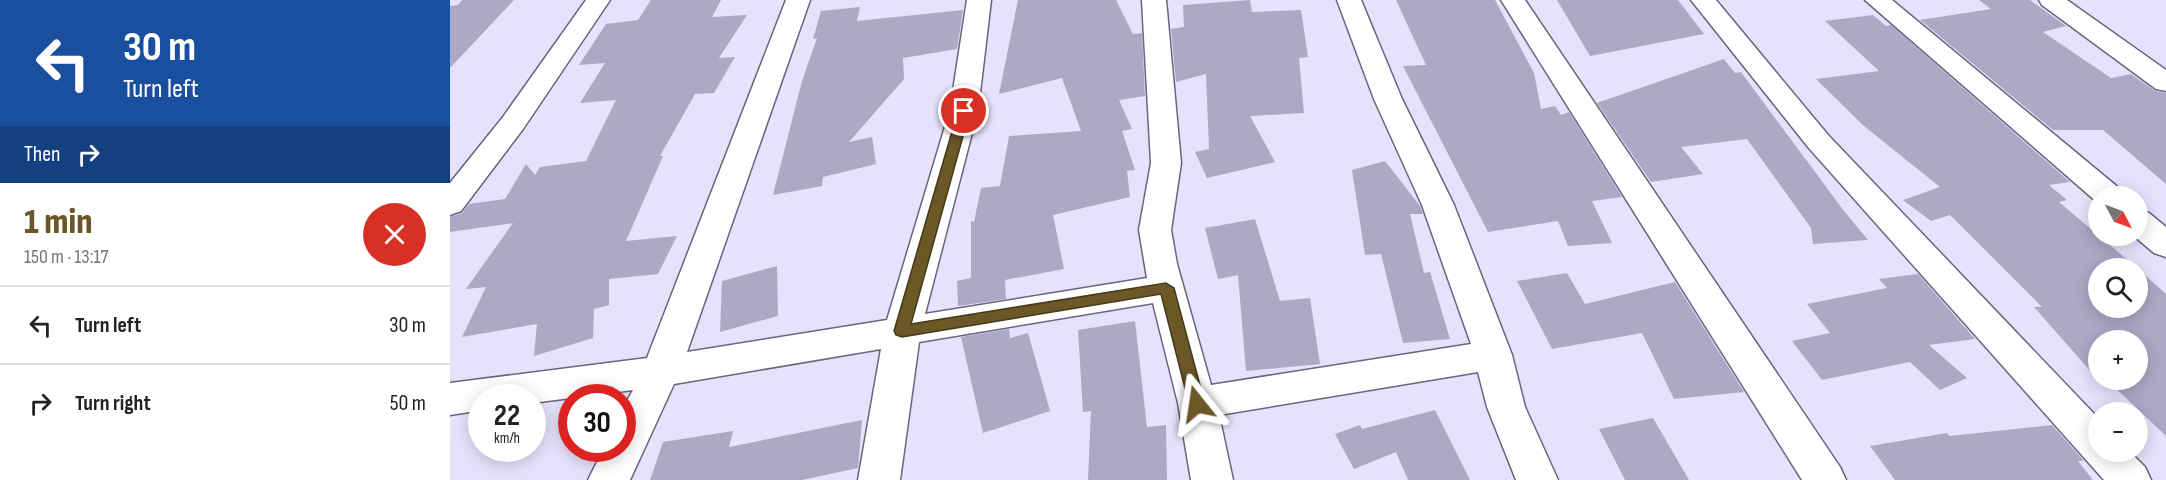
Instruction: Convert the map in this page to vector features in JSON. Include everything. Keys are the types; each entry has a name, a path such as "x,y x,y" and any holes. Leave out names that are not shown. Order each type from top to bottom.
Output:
{"street":[{"path":"450,204 513,123 598,0"},
{"path":"609,480 661,371 798,0"},
{"path":"879,480 902,331 964,111 979,0"},
{"path":"1154,0 1166,163 1155,230 1160,264 1197,404 1212,480"},
{"path":"1349,0 1388,99 1438,205 1493,354 1506,407 1537,480"},
{"path":"1513,0 1825,480"},
{"path":"1703,0 1818,141 2088,435"},
{"path":"1877,0 2097,186"},
{"path":"2050,0 2166,83"},
{"path":"2148,230 2166,245"},
{"path":"450,399 661,371 1166,288"},
{"path":"1197,404 1493,354"},
{"path":"2113,462 2130,480"}],"building":[{"path":"462,0 514,0 450,68 450,6 458,5"},
{"path":"651,0 721,0 712,17 747,15 719,58 735,57 714,93 695,94 660,156 663,156 626,241 677,236 658,274 609,279 609,305 594,309 593,338 534,356 537,324 462,337 486,287 466,289 513,223 450,232 450,217 462,213 469,204 505,199 526,164 535,175 540,167 586,161 616,100 580,103 605,63 579,65 606,24 638,20"},
{"path":"1018,0 1116,0 1133,34 1142,33 1145,96 1119,100 1132,129 1122,131 1135,170 1127,171 1130,197 1053,215 1064,269 1005,280 1006,299 958,306 957,281 971,278 971,221 974,222 981,188 1000,186 1009,136 1081,131 1062,78 999,94"},
{"path":"1250,0 1252,12 1301,10 1308,57 1299,58 1304,113 1250,116 1275,162 1207,178 1195,152 1209,149 1206,74 1176,82 1171,29 1184,27 1183,5"},
{"path":"1396,0 1495,0 1534,73 1541,109 1555,106 1561,115 1569,112 1622,197 1592,201 1612,243 1568,246 1558,221 1488,232 1403,66 1426,65"},
{"path":"1557,0 1678,0 1704,34 1590,56"},
{"path":"1979,0 2030,0 2066,26 2043,32 2111,78 2131,74 2155,91 2166,93 2166,184 2103,130 2053,130 1920,20 1991,9"},
{"path":"860,7 857,21 963,10 957,49 903,58 904,79 849,142 872,137 876,164 823,177 822,186 773,195 802,81 817,38 813,39 821,11"},
{"path":"1873,15 1886,26 1891,25 2070,182 2049,185 2067,200 2059,202 2088,227 2088,246 2111,246 2125,258 2088,258 2088,318 2148,318 2148,278 2166,294 2166,436 2148,419 2148,402 2130,402 2118,390 2148,390 2148,330 2088,330 2088,368 2034,307 2042,307 1950,215 1931,221 1903,200 1940,187 1864,126 1816,79 1879,71 1825,21"},
{"path":"1724,59 1735,73 1741,72 1868,240 1813,244 1811,228 1747,139 1681,147 1703,174 1651,182 1597,103"},
{"path":"1385,161 1420,206 1423,214 1410,214 1424,273 1430,272 1450,339 1403,343 1381,254 1365,255 1352,170"},
{"path":"1255,219 1280,301 1310,298 1320,364 1246,371 1238,275 1218,279 1205,228"},
{"path":"777,266 778,316 720,332 722,281"},
{"path":"1567,273 1585,304 1675,282 1744,392 1674,399 1642,333 1552,349 1517,281"},
{"path":"1918,274 1975,339 1929,345 1967,378 1940,390 1910,362 1822,380 1792,341 1830,333 1807,304 1887,288 1879,279"},
{"path":"1135,321 1147,427 1166,425 1167,480 1088,480 1091,411 1083,412 1078,330"},
{"path":"1009,329 1010,338 1028,333 1050,411 983,433 961,337"},
{"path":"1435,410 1470,480 1408,480 1396,452 1354,469 1335,434 1360,425 1362,429"},
{"path":"1653,418 1689,480 1625,480 1599,429"},
{"path":"862,420 858,468 802,480 650,480 663,442 733,431 729,447"},
{"path":"2052,425 2084,461 2078,461 2093,480 1895,480 1870,446 1947,433 1950,436"}],"route":[{"path":"964,111 902,331 1166,288 1197,404"}]}
